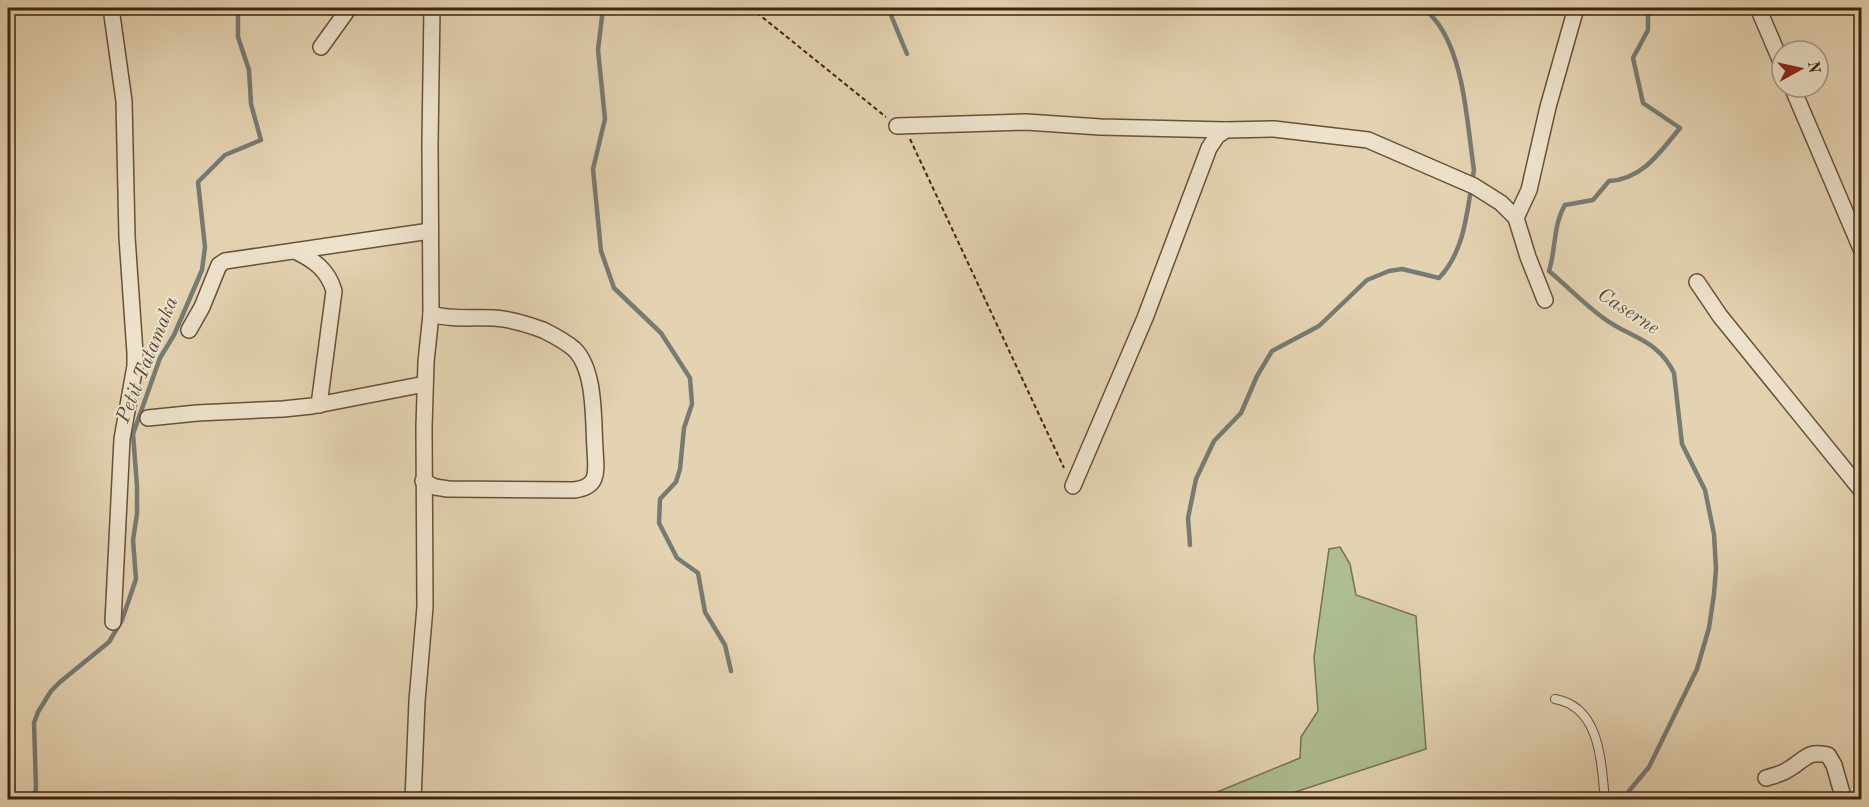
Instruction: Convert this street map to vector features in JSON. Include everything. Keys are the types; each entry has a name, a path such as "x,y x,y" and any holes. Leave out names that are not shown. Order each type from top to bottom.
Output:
{"street":[{"path":"111,8 124,101 127,237 135,353 135,366 121,448 113,622"},
{"path":"321,47 349,8"},
{"path":"413,800 417,701 425,607 423,481 425,384 431,314 432,8"},
{"path":"1516,218 1529,190 1548,107 1576,8"},
{"path":"1758,8 1771,39"},
{"path":"1797,99 1862,251"},
{"path":"897,126 1026,122 1100,127 1274,129 1368,140 1474,186 1501,203 1516,218 1545,300"},
{"path":"1072,486 1145,318 1209,148 1216,136 1226,130"},
{"path":"189,330 202,308 219,265 225,261 430,231"},
{"path":"296,251 317,263 331,280 334,291 319,405"},
{"path":"1697,282 1720,316 1862,491"},
{"path":"423,481 435,487 448,489 574,490 586,489 594,481 596,467 593,404 587,371 575,350 553,335 523,323 496,318 460,318 431,314"},
{"path":"148,418 319,405 425,384"},
{"path":"1766,778 1789,769 1808,755 1817,752 1828,754 1834,765 1844,800"}],"lane":[{"path":"1555,699 1568,701 1588,721 1598,744 1605,800"}],"path":[{"path":"751,8 907,134 1072,486"}],"green space":[{"path":"1340,547 1350,564 1356,595 1416,616 1426,749 1274,799 1200,799 1300,758 1301,737 1318,711 1314,657 1329,549"}],"waterway":[{"name":"Petit Tatamaka","path":"34,800 36,788 34,723 38,712 51,691 60,682 109,642 122,620 136,579 133,540 137,514 137,486 133,434 160,358 174,335 202,270 205,247 198,182 225,155 261,140 251,104 249,70 238,37 238,8"},
{"path":"603,8 598,50 605,119 593,169 601,251 614,288 661,333 690,378 692,404 684,428 680,469 676,482 660,499 659,523 677,558 698,573 705,612 725,645 731,671"},
{"path":"888,8 907,54"},
{"path":"1424,8 1448,40 1460,76 1474,170 1472,181"},
{"name":"Caserne","path":"1631,800 1629,791 1649,767 1697,669 1709,628 1714,594 1716,569 1714,534 1705,490 1682,444 1674,373 1667,361 1651,345 1602,317 1549,271 1558,221 1565,205 1593,200 1609,181 1621,179 1641,170 1658,155 1680,128 1643,103 1633,58 1648,30 1648,15 1663,8"},
{"path":"1190,545 1188,518 1196,479 1214,441 1241,413 1257,376 1272,351 1319,326 1367,280 1389,271 1402,269 1439,278 1447,269 1462,237 1471,189"}]}
